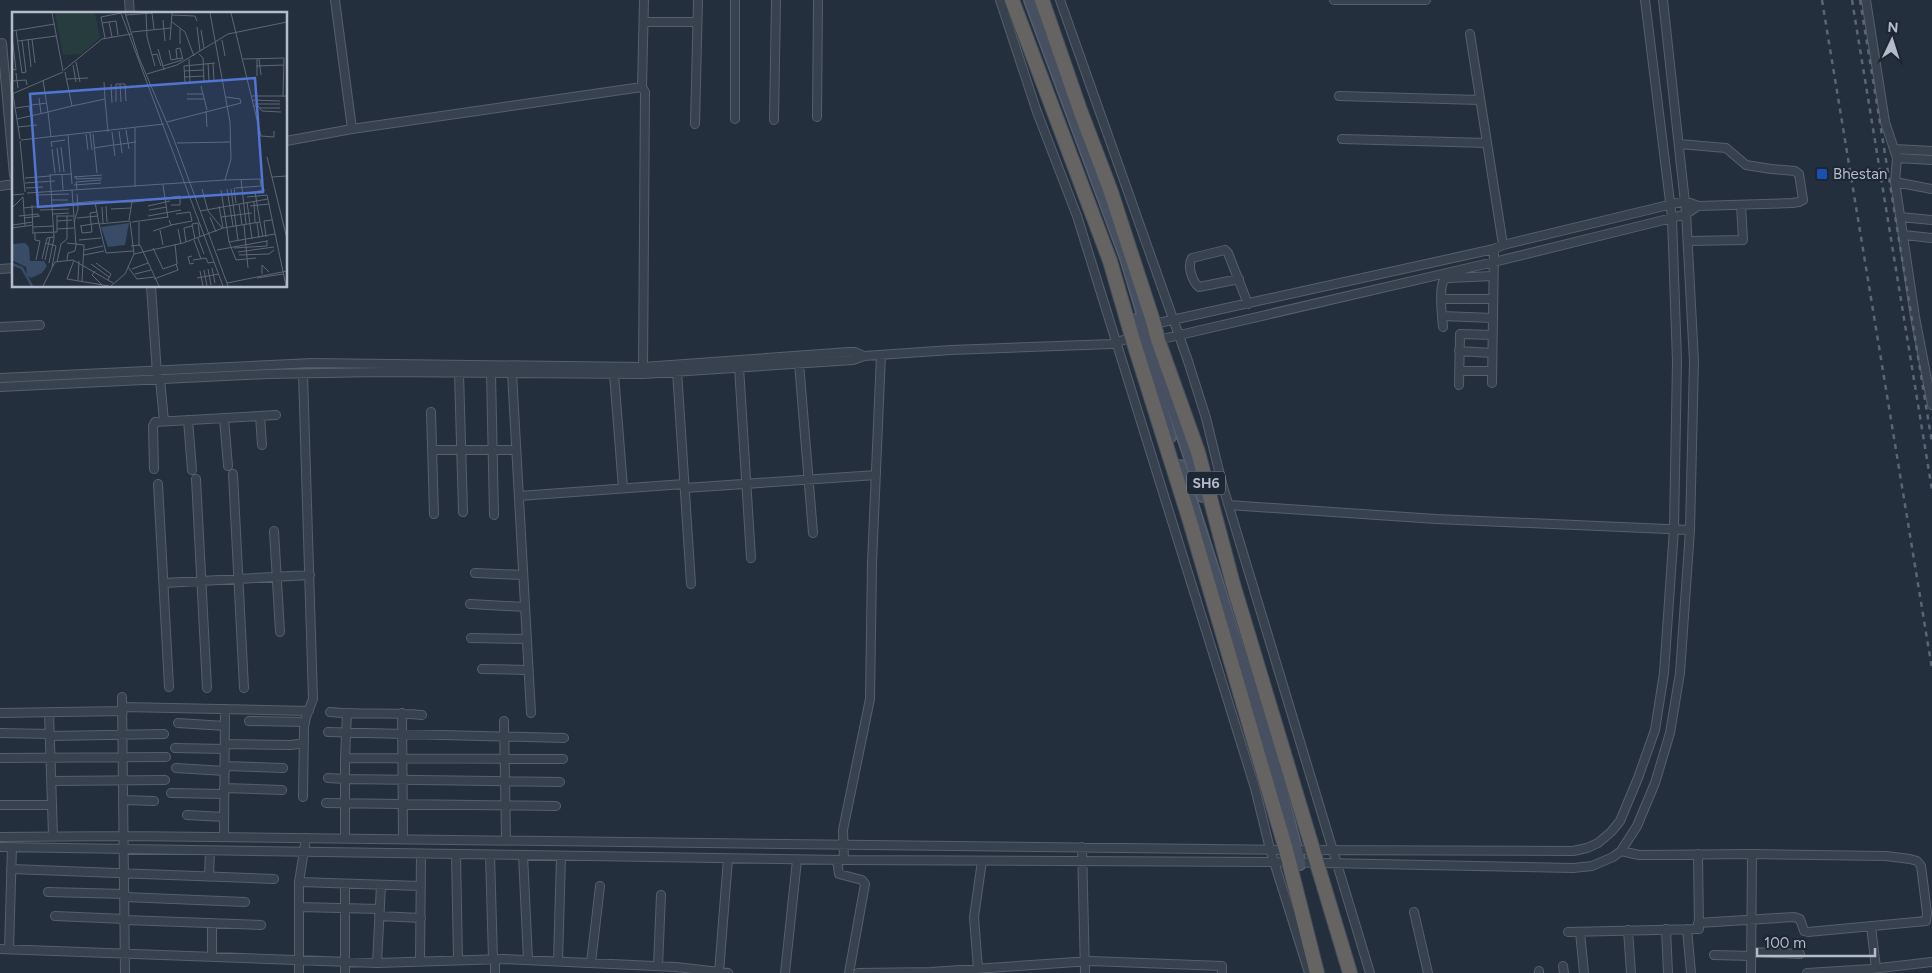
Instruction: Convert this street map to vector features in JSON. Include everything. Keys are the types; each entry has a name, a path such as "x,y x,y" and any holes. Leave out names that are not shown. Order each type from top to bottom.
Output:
{"highway":[{"path":"1012,0 1110,261 1189,518 1302,857 1317,973"},
{"name":"SH6","path":"1042,0 1110,189 1158,340 1198,452 1302,857 1350,973"}],"main road":[{"path":"1022,0 1118,261 1172,444 1270,750 1302,857"},
{"path":"1030,0 1126,258 1152,345 1184,434 1206,504 1302,857"}],"street":[{"path":"336,0 352,129"},
{"path":"642,370 642,273 645,209 644,92 642,86 644,0"},
{"path":"696,124 698,0"},
{"path":"735,0 735,119"},
{"path":"774,120 776,0"},
{"path":"817,117 818,0"},
{"path":"1000,0 1037,112 1077,216 1256,788 1270,849 1309,973"},
{"path":"1060,0 1174,320 1206,418 1229,505 1370,973"},
{"path":"1334,0 1426,0"},
{"path":"0,847 797,860 1274,862 1333,850 1572,851 1587,848 1598,843 1620,821 1655,730 1664,672 1674,529 1677,360 1672,218 1645,0"},
{"path":"0,836 345,838 1270,849 1338,864 1573,868 1602,862 1620,851 1641,817 1655,783 1670,734 1680,673 1690,530 1694,361 1685,201 1663,0"},
{"path":"1866,0 1885,122 1897,158 1895,182 1900,218 1915,317 1932,405"},
{"path":"644,22 697,22"},
{"path":"1470,34 1503,245"},
{"path":"2,43 10,96 12,136"},
{"path":"288,141 352,129 642,86"},
{"path":"1339,96 1480,100"},
{"path":"1342,139 1487,143"},
{"path":"1154,324 1494,249 1503,245 1685,201 1698,206 1799,202 1803,200 1799,174 1795,170 1746,165 1726,148 1679,144"},
{"path":"1895,149 1932,151"},
{"path":"1897,158 1932,160"},
{"path":"1895,182 1932,189"},
{"path":"1688,241 1743,240 1741,205"},
{"path":"1158,340 1494,262 1672,218 1686,214 1698,206"},
{"path":"1900,218 1932,220"},
{"path":"1904,235 1932,238"},
{"path":"1492,383 1494,249"},
{"path":"1239,279 1200,287 1196,285 1189,265 1190,261 1192,258 1225,250 1228,252 1239,279 1248,304"},
{"path":"1443,327 1442,283 1449,278 1493,276"},
{"path":"1325,287 1329,300"},
{"path":"151,288 157,370 164,421"},
{"path":"1442,299 1493,299"},
{"path":"1442,316 1493,318"},
{"path":"1676,320 1692,319"},
{"path":"0,327 40,325"},
{"path":"1458,385 1460,334 1493,335"},
{"path":"0,378 312,363 677,371 853,360 864,356 1116,342 1132,337"},
{"path":"1459,351 1492,353"},
{"path":"0,387 303,374 614,374 849,352 855,352 864,356"},
{"path":"850,973 865,884 862,880 840,874 843,830 870,699 872,563 881,355"},
{"path":"799,363 813,533"},
{"path":"738,367 751,558"},
{"path":"677,371 691,584"},
{"path":"1459,371 1492,371"},
{"path":"459,373 464,512"},
{"path":"491,373 494,515"},
{"path":"512,373 530,712"},
{"path":"303,374 313,699 305,722 303,797"},
{"path":"614,374 623,488"},
{"path":"431,412 434,514"},
{"path":"154,469 153,426 155,422 276,415"},
{"path":"260,416 262,445"},
{"path":"224,418 228,466"},
{"path":"188,420 192,470"},
{"path":"432,450 516,450"},
{"path":"233,474 244,688"},
{"path":"519,496 623,488 746,484 876,475"},
{"path":"196,479 207,688"},
{"path":"158,484 169,687"},
{"path":"1229,505 1436,519 1690,530"},
{"path":"274,531 280,632"},
{"path":"475,573 523,575"},
{"path":"164,583 310,575"},
{"path":"470,604 525,607"},
{"path":"471,638 527,639"},
{"path":"482,669 528,670"},
{"path":"122,697 125,836 124,973"},
{"path":"0,713 123,709 309,710"},
{"path":"224,837 225,709"},
{"path":"49,712 53,836"},
{"path":"330,712 422,715"},
{"path":"402,713 404,758 403,839"},
{"path":"345,838 347,714"},
{"path":"504,720 506,840"},
{"path":"249,721 305,722"},
{"path":"178,723 225,726"},
{"path":"328,732 564,738"},
{"path":"0,733 50,735 164,734"},
{"path":"175,748 304,743"},
{"path":"0,758 166,757"},
{"path":"345,758 563,759"},
{"path":"176,768 283,768"},
{"path":"328,778 560,782"},
{"path":"52,781 165,780"},
{"path":"171,792 282,790"},
{"path":"124,800 154,801"},
{"path":"326,803 556,806"},
{"path":"0,805 52,805"},
{"path":"187,815 224,817"},
{"path":"299,973 299,882 306,838"},
{"path":"392,839 392,853"},
{"path":"9,949 12,847"},
{"path":"1082,847 1084,961 1086,973"},
{"path":"1436,850 1436,865"},
{"path":"209,877 210,851"},
{"path":"1620,851 1639,855 1886,856 1916,861 1921,866 1925,883 1926,921 1808,932 1805,932 1800,919 1797,917 1698,923"},
{"path":"420,854 420,962"},
{"path":"456,854 458,960"},
{"path":"1568,932 1698,929 1698,854"},
{"path":"1751,973 1752,854"},
{"path":"490,855 495,973"},
{"path":"523,855 528,960"},
{"path":"558,961 561,856"},
{"path":"0,949 378,963 494,959 528,960 658,966 723,972 728,859"},
{"path":"785,973 797,860"},
{"path":"978,969 974,917 982,862"},
{"path":"12,869 274,879"},
{"path":"299,882 421,886"},
{"path":"345,884 345,973"},
{"path":"380,973 378,963 381,885"},
{"path":"591,963 600,886"},
{"path":"48,892 245,902"},
{"path":"658,966 661,895"},
{"path":"299,907 345,908 421,918"},
{"path":"1414,912 1428,973"},
{"path":"55,916 261,925"},
{"path":"212,923 212,957"},
{"path":"1871,926 1872,970"},
{"path":"1666,929 1668,973"},
{"path":"1687,929 1692,973"},
{"path":"1628,930 1631,973"},
{"path":"1580,932 1584,973"},
{"path":"1714,955 1800,954"},
{"path":"858,973 999,970 1084,961 1222,966 1222,973"},
{"path":"1807,973 1872,970 1932,962"}],"railway":[{"path":"1822,0 1932,669"},
{"path":"1852,0 1932,490"},
{"path":"1860,0 1932,443"}],"place":[{"name":"Bhestan","path":"1822,174"}]}
